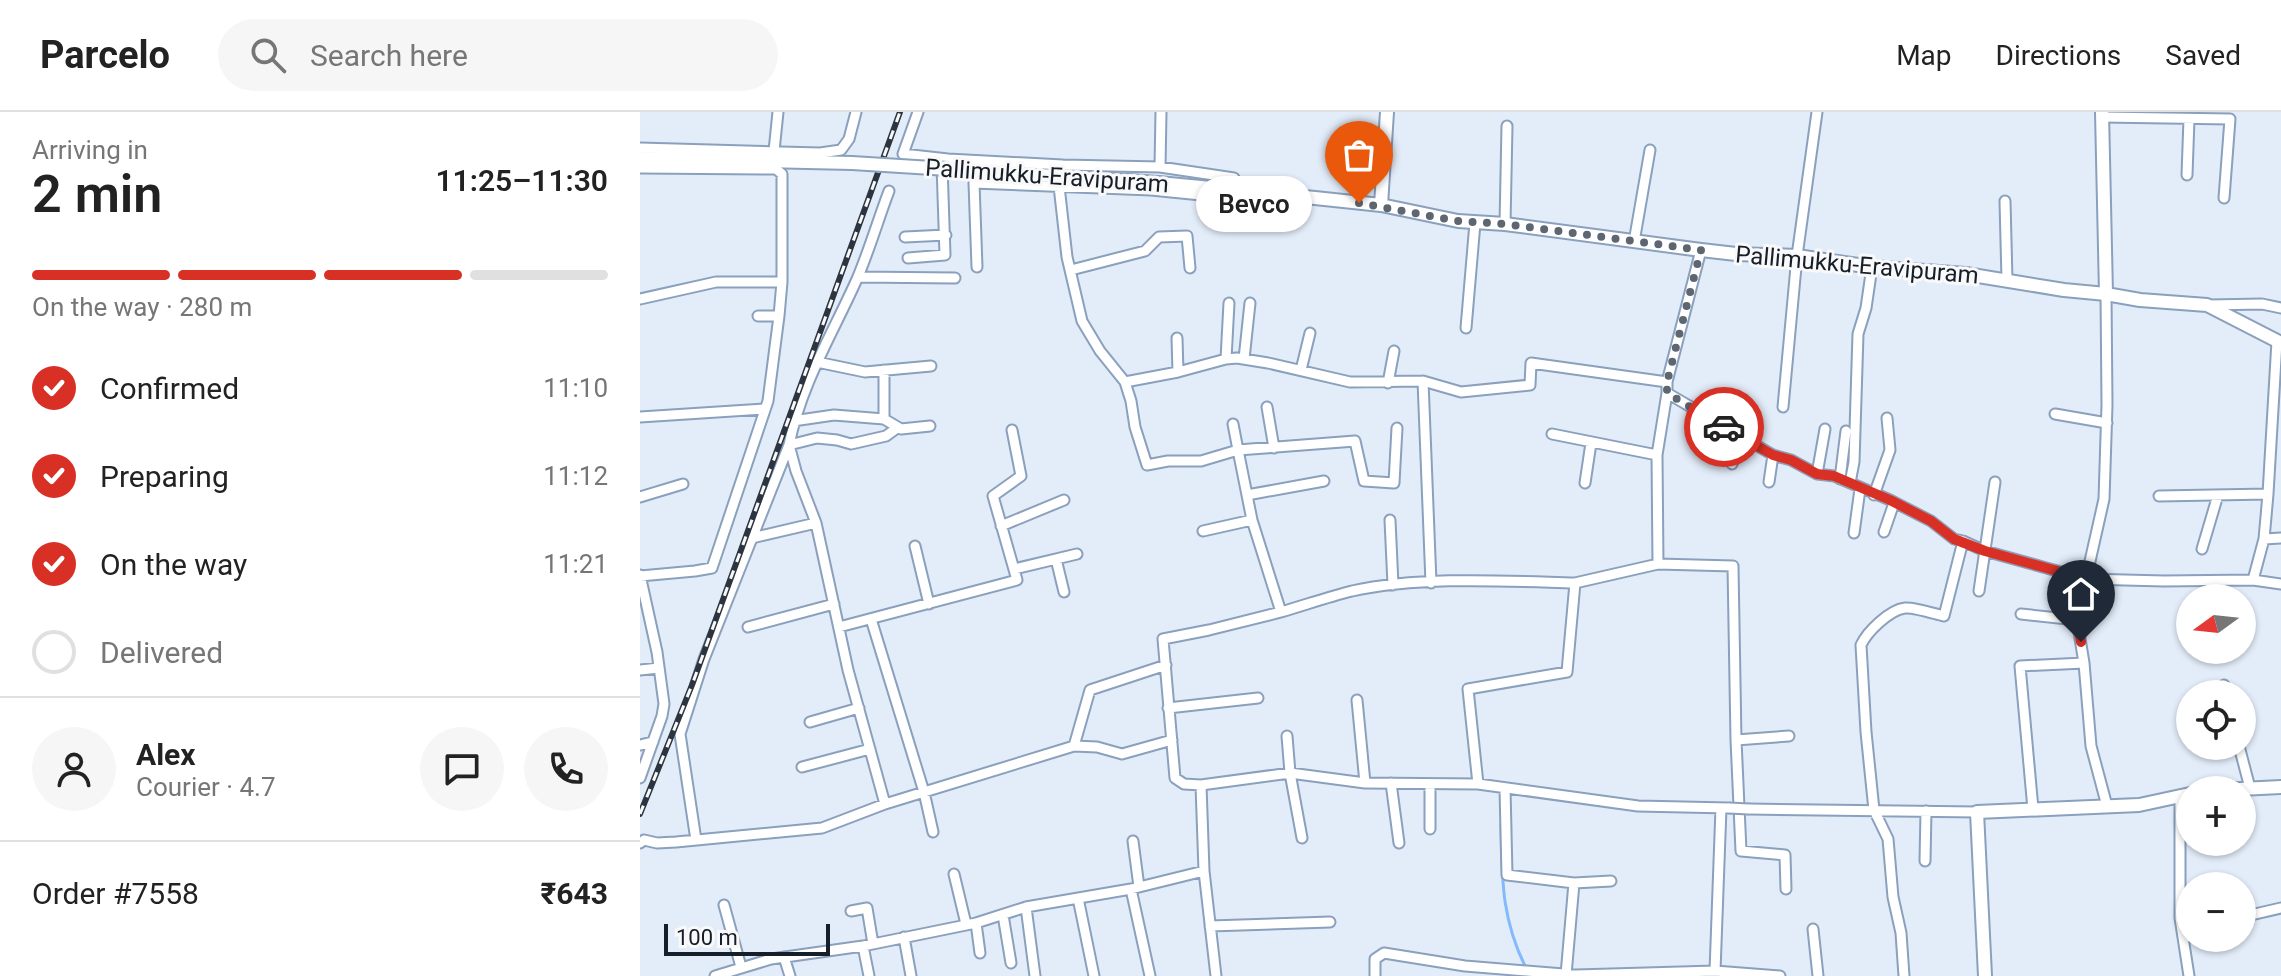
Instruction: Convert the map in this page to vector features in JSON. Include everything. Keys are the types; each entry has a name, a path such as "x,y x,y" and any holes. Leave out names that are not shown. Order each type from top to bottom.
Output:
{"main road":[{"path":"1381,205 1387,112"},
{"path":"2102,114 2106,294"},
{"name":"Pallimukku-Eravipuram","path":"640,158 852,163 1059,181 1240,190 1381,205 1458,221 1505,224 1736,254 1797,256 1872,267 1966,274 2140,300 2207,305 2279,342"},
{"path":"2256,788 2281,787"},
{"path":"1985,976 1977,812 2139,805 2176,796"}],"street":[{"path":"774,151 778,112"},
{"path":"640,148 820,153 841,150 849,139 856,112"},
{"path":"918,112 903,154 1063,165 1160,167 1234,178 1240,190"},
{"path":"1160,167 1161,112"},
{"path":"1783,407 1797,256 1817,112"},
{"path":"2102,114 2230,119 2224,198"},
{"path":"2187,175 2189,119"},
{"path":"1505,224 1507,126"},
{"path":"1634,242 1650,150"},
{"path":"908,258 945,255 943,158"},
{"path":"640,168 776,169 782,174 782,282 765,409 712,568 640,575 644,612 659,668 664,704 640,778"},
{"path":"977,267 974,183 1059,181 1063,227 1082,321 1100,351 1125,382 1147,465 1168,461 1201,461 1238,450 1355,441 1364,481 1394,483 1397,428"},
{"path":"696,840 680,734 704,659 789,445 793,421 809,376 858,277 889,191"},
{"path":"2005,201 2007,280"},
{"path":"1466,328 1475,223"},
{"path":"905,237 946,235"},
{"path":"1071,270 1145,251 1159,237 1187,236 1190,268"},
{"path":"1658,564 1657,455 1667,388 1701,250"},
{"path":"1845,481 1854,462 1858,334 1866,308 1872,267"},
{"path":"858,277 955,278"},
{"path":"640,299 716,282 782,282"},
{"path":"2106,294 2104,499 2077,620 2091,746 2107,806"},
{"path":"1226,359 1229,303"},
{"path":"1244,359 1250,303"},
{"path":"2207,305 2262,304 2281,308"},
{"path":"758,316 779,316"},
{"path":"1301,370 1310,333"},
{"path":"1177,338 1178,372"},
{"path":"2253,580 2264,539 2279,342"},
{"path":"1388,383 1394,351"},
{"path":"1125,382 1226,359 1244,359 1350,382 1423,381 1461,392 1530,385 1531,363 1667,388 1743,439 1773,455 1894,503 1931,521 1954,539 1985,551 2086,579 2253,580 2281,584"},
{"path":"817,362 865,372 931,366"},
{"path":"884,370 884,419"},
{"path":"1423,381 1431,583"},
{"path":"1267,407 1274,448"},
{"path":"640,417 765,409"},
{"path":"2055,414 2107,423"},
{"path":"793,421 834,415 884,419 897,428"},
{"path":"1874,495 1890,450 1887,418"},
{"path":"1233,424 1252,520 1281,612"},
{"path":"789,445 817,438 851,444 886,436 897,428 930,426"},
{"path":"1817,474 1825,429"},
{"path":"839,627 1017,580 993,496 1021,476 1012,430"},
{"path":"1845,481 1846,431"},
{"path":"1552,434 1657,455"},
{"path":"1732,464 1743,439"},
{"path":"1585,483 1591,443"},
{"path":"789,445 816,523 839,627 885,804"},
{"path":"1769,482 1773,455"},
{"path":"1247,495 1324,481"},
{"path":"1979,591 1995,482"},
{"path":"640,497 683,484"},
{"path":"1854,533 1860,489"},
{"path":"2159,496 2268,494"},
{"path":"2202,549 2218,495"},
{"path":"1001,526 1064,500"},
{"path":"1884,532 1894,503"},
{"path":"1203,531 1252,520"},
{"path":"1390,520 1393,585"},
{"path":"752,538 816,523"},
{"path":"2264,539 2281,538"},
{"path":"1904,976 1888,839 1874,810 1861,645 1867,634 1889,616 1906,608 1944,616 1963,541"},
{"path":"915,546 929,604"},
{"path":"1014,569 1077,554"},
{"path":"1056,559 1064,592"},
{"path":"1786,889 1785,855 1741,851 1736,740 1733,566 1658,564 1575,583 1489,581 1393,585 1353,591 1281,612 1163,639 1175,778 1184,784 1201,785 1290,773 1365,783 1478,784 1638,806 1725,808 1749,809 1862,812 1977,812"},
{"path":"1478,784 1468,689 1567,672 1575,583"},
{"path":"748,627 834,604"},
{"path":"2021,614 2077,620"},
{"path":"871,619 924,792 933,832"},
{"path":"2033,809 2020,666 2084,663"},
{"path":"1074,746 1090,690 1166,665"},
{"path":"640,670 659,668"},
{"path":"1168,708 1258,698"},
{"path":"1357,700 1365,783"},
{"path":"810,722 859,708"},
{"path":"1287,736 1290,773 1302,838"},
{"path":"1736,740 1789,736"},
{"path":"640,843 644,840 657,843 822,828 885,804 1074,746 1097,747 1122,754 1172,740"},
{"path":"640,745 653,742"},
{"path":"802,767 870,749"},
{"path":"1391,783 1399,843"},
{"path":"1430,784 1430,829"},
{"path":"1201,785 1204,871 1216,976"},
{"path":"1505,788 1507,875 1574,883 1611,881"},
{"path":"1715,971 1725,808"},
{"path":"1925,861 1926,811"},
{"path":"1133,841 1135,888 1150,976"},
{"path":"715,976 784,957 868,945 971,924 1026,907 1135,888 1204,871"},
{"path":"954,874 980,953"},
{"path":"1572,975 1574,883"},
{"path":"1078,898 1094,976"},
{"path":"724,905 741,967"},
{"path":"1026,907 1035,976"},
{"path":"851,911 867,908 869,976"},
{"path":"2256,914 2281,908"},
{"path":"1003,915 1011,963"},
{"path":"1210,926 1330,922"},
{"path":"1813,929 1818,976"},
{"path":"904,937 911,976"},
{"path":"2187,952 2189,976"},
{"path":"1375,976 1375,959 1384,953 1480,972 1679,975 1715,971 1780,976"},
{"path":"784,957 790,976"}],"waterway":[{"path":"1501,824 1507,915 1526,968"}],"railway":[{"path":"640,814 692,685 900,112"}],"way so far":[{"path":"1359,203 1458,221 1505,224 1701,250 1667,382 1667,393 1724,427"}],"place":[{"name":"Bevco","path":"1359,203"}],"route":[{"path":"1724,427 1773,455 1890,500 1931,521 1954,539 1985,551 2086,579 2077,620 2081,642"}]}
